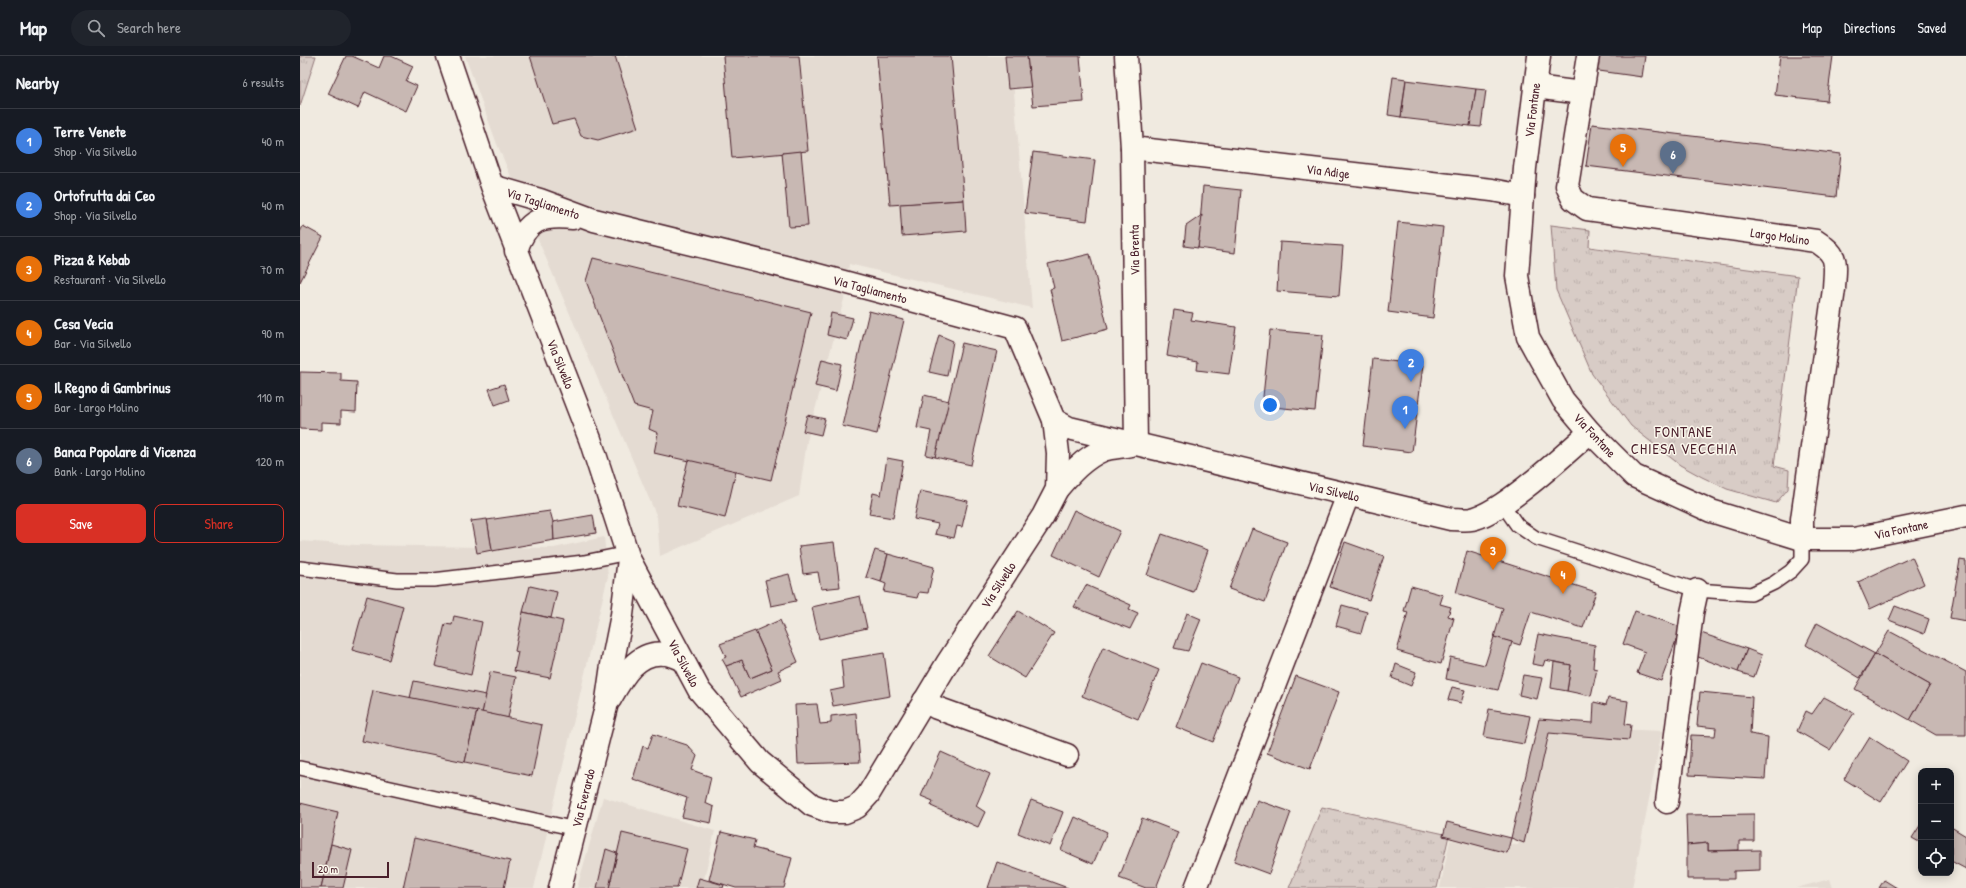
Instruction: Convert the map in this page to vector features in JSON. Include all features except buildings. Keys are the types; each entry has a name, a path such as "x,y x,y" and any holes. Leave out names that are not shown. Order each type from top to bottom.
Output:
{"street":[{"name":"Via Silvello","path":"448,56 492,186 516,251 590,439 628,556 699,690 760,762 812,805 831,812 845,812 857,807 868,795 924,701 1043,516 1057,489 1058,453"},
{"name":"Via Brenta","path":"1126,56 1132,148 1136,444"},
{"name":"Via Fontane","path":"1539,56 1523,196 1517,276 1528,337 1562,400 1590,432 1634,476 1711,511 1802,539 1854,538 1966,516"},
{"name":"Largo Molino","path":"1588,56 1567,186 1573,199 1587,209 1816,241 1828,249 1835,259 1834,289 1802,519 1802,539"},
{"path":"1535,87 1582,93"},
{"name":"Via Adige","path":"1132,148 1484,189 1523,196"},
{"name":"Via Tagliamento","path":"492,186 540,200 594,220 818,275 1015,328 1054,420 1058,453"},
{"name":"Via Tagliamento","path":"516,251 524,232 533,223 541,218 565,217 594,220"},
{"name":"Via Silvello","path":"1054,420 1069,428 1451,519 1471,519 1482,516 1503,505 1590,432"},
{"path":"1057,489 1073,472 1089,459 1104,450 1136,444"},
{"path":"1196,888 1348,495"},
{"name":"Via Everardo","path":"560,888 606,707 612,665 622,615 628,556"},
{"path":"1667,802 1692,612 1697,590"},
{"name":"Via Everardo","path":"606,707 623,676 640,659 653,653 666,654 683,660"},
{"path":"924,701 937,708 1067,755"}],"lane":[{"path":"1503,505 1517,525 1536,538 1697,590 1751,594 1774,583 1791,571 1802,559 1802,539"},
{"path":"300,568 397,580 433,580 628,556"},
{"path":"300,768 576,829"}],"shaded area":[{"path":"465,56 1011,56 1032,308 849,264 844,299 807,441 799,496 660,556 657,517 497,144"},
{"path":"604,537 608,576 534,888 300,888 300,541 356,545 554,548"},
{"path":"1548,726 1662,731 1632,888 1440,888 1450,840 1518,845"},
{"path":"603,797 715,831 702,888 577,888"},
{"path":"1830,879 1833,888 1796,888"}],"green space":[{"path":"300,56 316,56 300,106"},
{"path":"1551,225 1590,230 1589,247 1798,276 1774,466 1789,470 1788,489 1776,503 1727,489 1702,477 1680,465 1631,426 1592,374 1556,290"},
{"path":"1322,807 1449,835 1437,888 1289,888"}],"place":[{"name":"Il Regno di Gambrinus","path":"1623,167"},
{"name":"Banca Popolare di Vicenza","path":"1673,174"},
{"name":"Ortofrutta dai Ceo","path":"1411,382"},
{"name":"Terre Venete","path":"1405,429"},
{"name":"Pizza & Kebab","path":"1493,570"},
{"name":"Cesa Vecia","path":"1563,594"}],"district":[{"name":"FONTANE CHIESA VECCHIA","path":"1684,440"}]}
